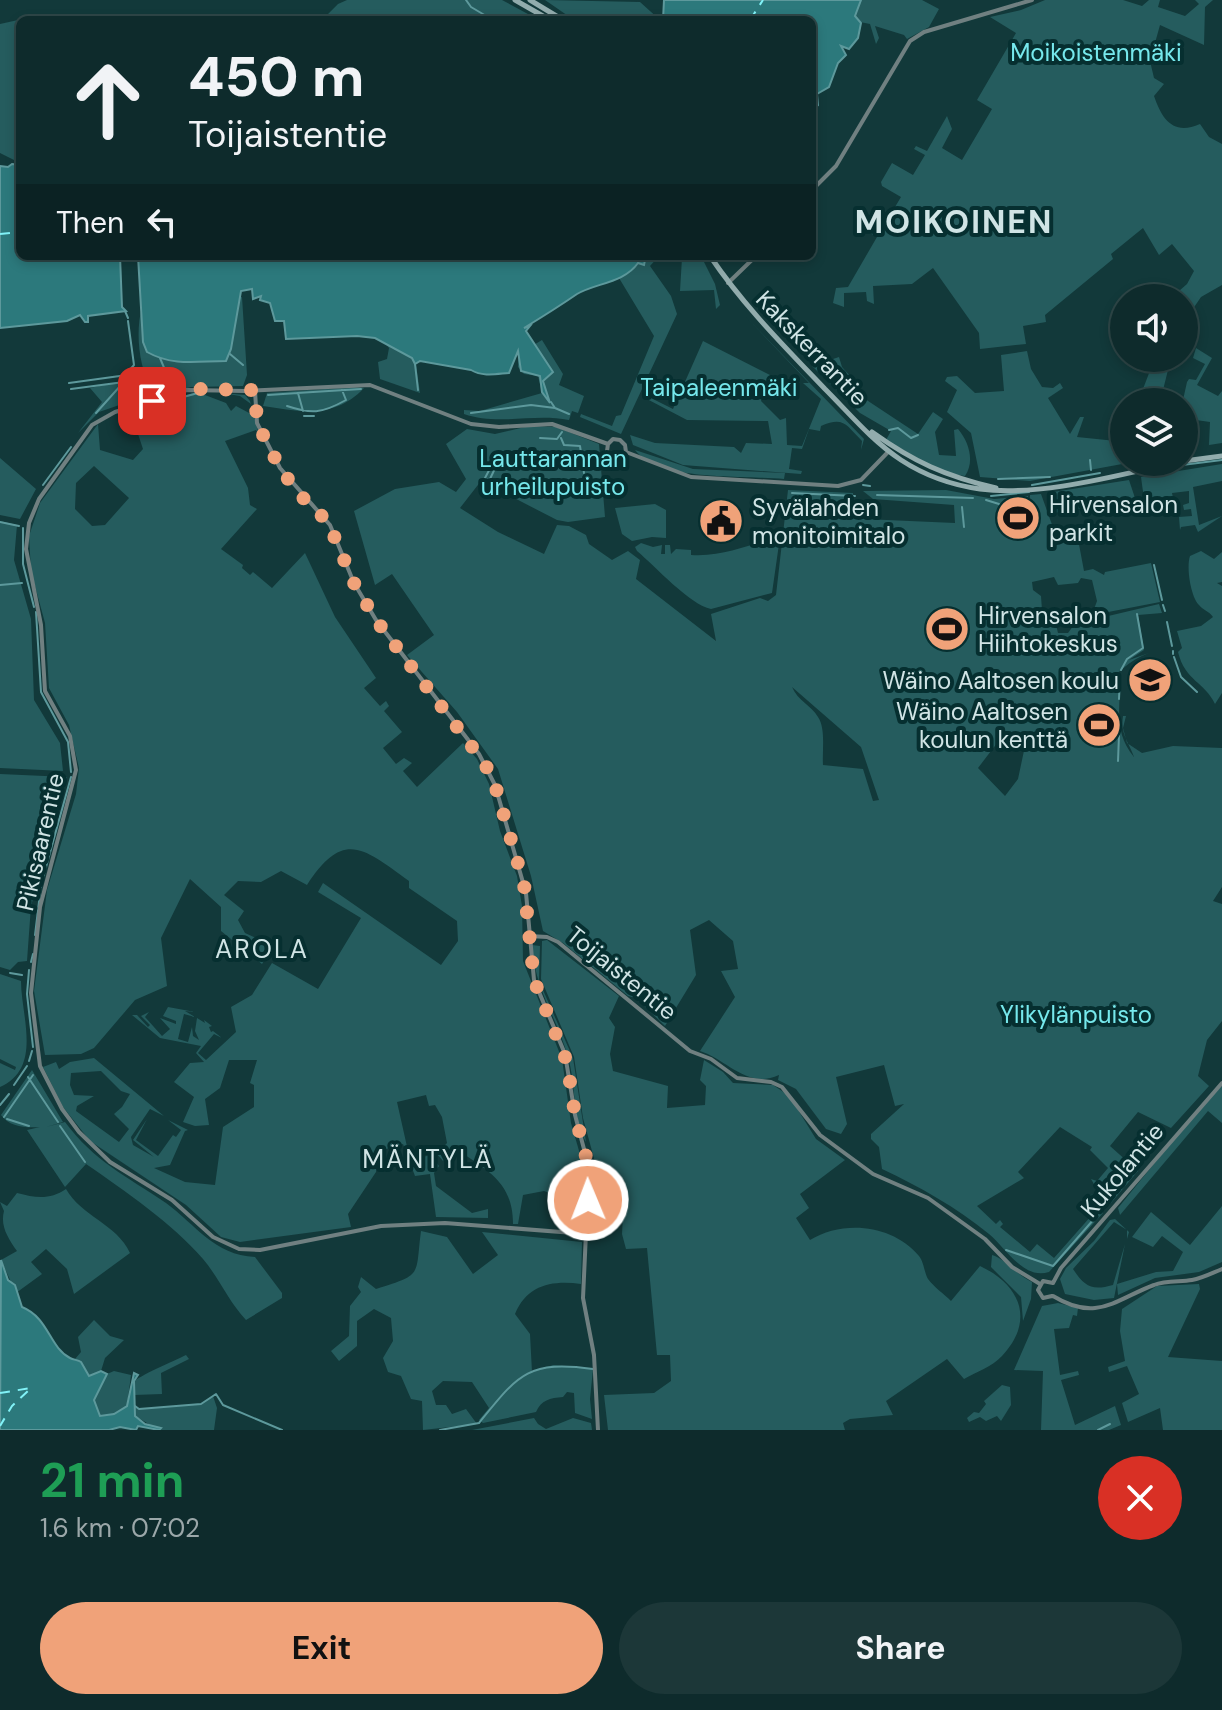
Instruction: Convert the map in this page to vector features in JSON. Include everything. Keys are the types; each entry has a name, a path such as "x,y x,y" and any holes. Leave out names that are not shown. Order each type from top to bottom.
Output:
{"main road":[{"path":"515,0 543,16"},
{"path":"530,0 556,16"},
{"name":"Kakskerrantie","path":"713,260 771,333 861,425 891,449 946,475 1002,489 1110,475"},
{"path":"1198,459 1222,456"}],"street":[{"path":"816,186 836,166 910,41 924,32 1032,0"},
{"path":"728,283 752,260"},
{"name":"Pikisaarentie","path":"587,1234 463,1223 422,1224 368,1228 256,1250 239,1249 218,1241 172,1200 101,1154 62,1109 38,1059 31,985 39,917 76,770 70,736 45,691 41,625 26,560 28,530 39,499 92,425 115,412 193,389 255,390 370,385 471,424 499,427 552,424 608,444"},
{"name":"Toijaistentie","path":"255,390 257,423 280,468 299,494 328,522 354,583 376,620 489,770 524,884 529,936 547,937 558,942 690,1051 711,1059 737,1078 771,1082 782,1087 820,1135 873,1174 917,1191 932,1201 985,1239 1012,1267 1040,1284"},
{"path":"613,439 620,440 626,452 614,458 607,451 608,444 613,439"},
{"path":"626,452 691,477 838,486 855,484 891,449"},
{"path":"529,936 534,980 565,1054 575,1115 587,1158 590,1184 583,1298 594,1355 598,1430"},
{"name":"Kukolantie","path":"1053,1283 1061,1268 1195,1110 1222,1083"},
{"path":"1053,1296 1053,1283 1047,1280 1040,1284 1038,1290 1041,1297 1053,1296 1077,1305 1103,1307 1116,1304 1156,1284 1191,1280 1222,1269"}],"green space":[{"path":"347,0 502,0 532,16 327,16 338,4"},
{"path":"545,0 640,2 656,16 568,16"},
{"path":"856,0 922,0 939,9 929,27 907,39 904,35 875,26 879,38 876,44 870,24 855,21 852,9"},
{"name":"Moikoistenmäki","path":"1045,0 1123,0 1142,6 1149,0 1160,0 1158,7 1185,16 1199,4 1195,0 1213,0 1205,7 1204,45 1160,25 1150,61 1154,78 1164,84 1154,96 1165,118 1183,128 1200,124 1209,137 1222,144 1222,285 1198,301 1198,284 1187,284 1194,271 1172,244 1159,255 1143,228 1111,254 1113,259 1045,315 1046,322 1023,326 1026,344 980,349 979,333 933,268 912,284 873,286 874,304 867,301 866,292 844,293 844,307 833,303 836,288 848,287 877,237 861,228 873,208 889,217 901,197 882,186 881,182 892,163 913,175 925,155 914,149 916,146 927,151 947,116 952,129 942,148 962,160 992,109 977,100 1016,33 990,17 1021,10"},
{"path":"16,20 14,160 0,153 0,24"},
{"path":"646,260 655,260 650,266 671,296 677,314 621,434 580,417 581,414 612,426 616,416 621,415 654,336 619,278 612,282 628,261 645,264"},
{"path":"682,260 703,260 715,284 720,305 716,309 714,290 680,291"},
{"path":"242,297 247,375 243,386 191,387 159,395 152,392 140,350 142,307"},
{"name":"Taipaleenmäki","path":"746,317 864,439 861,450 862,441 840,422 821,426 820,431 809,429 802,449 792,448 789,469 802,471 801,474 683,465 633,445 630,435 655,443 734,447 741,453 746,443 772,444 768,421 687,420 645,398 647,396 673,409 703,341 770,375 761,401 780,420 786,418 787,445 802,446 821,399 803,383 809,383"},
{"path":"381,338 422,361 416,364 420,393 380,379 378,362 387,359 389,348"},
{"path":"542,340 563,374 559,385 584,396 578,413 572,411 569,420 490,419 464,414 464,410 480,411 542,393 538,376 524,374 518,367 518,351 513,362 514,346 532,346"},
{"path":"1198,349 1212,358 1197,385 1218,396 1222,391 1222,443 1209,445 1210,422 1198,420 1198,388 1186,388 1189,379 1196,380 1205,364 1198,360"},
{"path":"1027,351 1031,369 1042,387 1053,388 1060,383 1063,388 1048,398 1070,434 1080,417 1084,417 1077,437 1110,440 1110,466 1030,481 980,477 971,433 947,412 957,390 945,381 947,377 957,376 975,393 1004,391 1001,355"},
{"path":"839,357 842,367 859,386 859,395 918,434 933,412 943,419 935,432 939,455 956,456 954,430 958,429 969,452 970,464 965,476 943,473 886,440 891,431 860,413 812,366"},
{"path":"1149,372 1168,372 1164,388 1143,388"},
{"path":"123,381 137,382 146,390 137,399 99,412 78,433 102,402 90,388"},
{"path":"364,388 353,398 329,409 304,411 263,406 267,393"},
{"path":"197,392 226,403 231,411 236,406 251,414 251,405 259,435 256,430 225,441 248,488 250,505 257,509 221,549 243,565 242,568 250,575 253,572 272,588 305,553 335,617 376,678 364,688 380,706 386,701 389,706 384,711 402,732 383,748 396,764 404,758 412,763 403,771 417,787 463,743 477,759 489,784 500,831 517,876 522,906 523,961 562,1059 571,1123 584,1168 584,1194 579,1204 544,1191 523,1195 518,1224 513,1224 508,1197 495,1178 454,1147 443,1161 437,1154 447,1143 442,1117 435,1105 429,1106 426,1095 397,1102 410,1160 431,1155 439,1166 434,1173 436,1186 472,1213 488,1209 488,1218 436,1217 430,1174 415,1176 403,1144 379,1151 376,1172 348,1214 351,1227 240,1242 221,1237 186,1205 90,1141 63,1107 43,1067 56,1062 59,1069 70,1062 94,1058 164,1116 150,1109 131,1137 133,1145 154,1157 133,1140 147,1119 136,1140 158,1156 173,1135 176,1137 181,1130 168,1120 188,1130 170,1165 154,1168 185,1182 215,1185 223,1127 254,1107 254,1085 250,1083 257,1060 229,1060 220,1088 205,1099 209,1125 195,1126 183,1122 194,1097 174,1082 190,1063 204,1062 196,1053 201,1046 160,1038 132,1015 137,1015 148,1027 150,1025 141,1016 149,1012 145,1017 162,1036 170,1029 160,1018 176,1024 176,1021 163,1016 168,1007 195,1012 185,1011 195,1017 184,1014 178,1039 188,1042 192,1027 193,1036 199,1040 195,1031 197,1018 212,1026 209,1027 211,1032 222,1038 214,1034 198,1053 206,1060 236,1032 231,1007 252,995 272,963 318,989 361,918 318,892 323,883 441,965 458,941 457,921 409,888 409,881 367,853 344,850 320,867 307,885 281,871 261,882 238,881 224,895 244,911 238,920 245,933 273,946 262,964 221,931 221,907 190,879 161,938 167,986 135,1000 94,1048 81,1054 45,1055 34,991 47,890 76,794 79,768 69,725 49,688 45,623 31,571 29,536 40,503 98,424 100,450 133,460 143,449 130,410","holes":["94,466 129,498 105,525 92,526 75,509 76,483","101,1071 121,1091 130,1094 114,1114 129,1129 119,1142 76,1111 77,1106 94,1096 74,1095 70,1085 71,1073"]},
{"path":"222,393 245,395 251,404 240,396"},
{"path":"529,426 556,427 599,444 605,517 568,522 557,520 481,481 460,508 498,532 544,554 557,525 569,526 586,535 589,544 612,560 628,551 640,560 636,579 716,641 711,614 760,598 768,601 776,595 788,490 853,493 853,514 864,519 955,523 954,505 873,499 863,491 946,490 994,499 1028,496 1029,509 1030,495 1041,494 1055,533 1078,539 1084,571 1093,569 1104,575 1105,572 1151,563 1160,602 1103,613 1104,617 1159,604 1162,613 1138,615 1144,650 1129,660 1149,653 1129,663 1104,688 1114,688 1117,677 1121,676 1120,728 1134,757 1128,744 1142,753 1173,746 1222,748 1222,887 1213,901 1222,904 1222,1021 1207,1040 1198,1076 1209,1086 1171,1128 1138,1112 1110,1146 1138,1171 1111,1203 1106,1205 1091,1179 1097,1181 1108,1168 1090,1150 1092,1147 1060,1127 1018,1172 1024,1178 977,1206 996,1224 1000,1220 1003,1224 1000,1227 1030,1252 1037,1244 1054,1258 1099,1207 1091,1197 1087,1197 1093,1194 1103,1213 1049,1272 1040,1273 1023,1267 964,1215 882,1169 879,1147 871,1139 871,1134 904,1104 895,1106 884,1065 836,1077 847,1124 841,1134 826,1129 796,1089 778,1080 779,1075 768,1079 747,1076 700,1051 735,997 721,971 738,969 733,941 709,920 690,930 696,975 665,1026 636,998 628,996 563,943 543,931 531,876 498,769 457,712 407,655 434,635 392,574 375,585 354,511 395,489 439,482 456,492 466,479 446,444 467,429 495,434","holes":["1054,577 1058,585 1078,583 1081,578 1092,580 1097,601 1090,620 1076,622 1068,633 1058,633 1053,612 1042,610 1041,596 1033,590 1032,582","792,687 861,747 879,800 873,801 863,769 823,765 820,722","1004,734 1025,746 1018,779 1005,796 978,768"]},
{"path":"635,450 693,469 785,473 784,479 683,472 647,460"},
{"path":"0,458 36,489 20,519 0,515"},
{"path":"1222,464 1222,481 1193,487 1199,525 1222,516 1198,532 1195,525 1181,527 1180,530 1179,517 1192,516 1191,509 1184,510 1183,505 1189,503 1189,491 1172,493 1174,503 1163,501 1163,497 1144,499 1141,477 1198,476 1198,468"},
{"path":"1129,480 1137,504 1118,508 1117,503 1054,513 1049,510 1047,493"},
{"path":"655,504 666,510 666,538 632,541 622,534 615,508"},
{"path":"0,521 17,525 14,560 31,619 34,700 60,743 63,771 0,768"},
{"path":"780,537 772,593 711,609 683,593 635,547 641,543 653,547 662,545 661,554 665,554 665,545 670,545 671,554 676,549 691,550 691,555 704,555"},
{"path":"1201,551 1214,559 1222,552 1222,582 1217,583 1222,586 1222,693 1215,704 1185,669 1178,652 1182,648 1177,631 1201,626 1213,617 1196,601 1190,582 1190,556"},
{"path":"0,774 67,777 31,906 27,961 18,962 10,970 0,967"},
{"path":"547,940 619,996 609,1018 615,1027 610,1054 613,1071 668,1086 667,1108 705,1105 706,1086 700,1080 704,1060 723,1072 733,1083 773,1085 790,1097 816,1139 845,1160 800,1194 809,1208 796,1218 810,1240 852,1228 867,1228 895,1237 919,1256 928,1279 951,1301 980,1266 1005,1283 1019,1305 1020,1317 1012,1343 1002,1356 964,1379 947,1359 886,1401 893,1415 850,1419 843,1423 845,1430 608,1430 604,1395 654,1393 671,1381 670,1355 657,1355 647,1248 626,1249 622,1234 625,1181 614,1179 597,1202 593,1237 597,1186 595,1162 583,1118 574,1057 541,979 542,941"},
{"path":"532,945 540,946 539,981 573,1058 586,1142 578,1122 568,1057 537,976"},
{"path":"0,974 21,981 27,1040 21,1067 13,1078 0,1087 0,1063 15,1070 16,1067 0,1059"},
{"path":"32,1070 63,1122 46,1127 65,1122 99,1158 166,1203 206,1238 228,1251 255,1257 282,1293 282,1298 246,1320 203,1259 163,1220 132,1196 86,1164 65,1187 27,1130 40,1127 13,1124 1,1115"},
{"path":"1222,1086 1222,1123 1208,1111 1120,1215 1118,1208 1197,1111"},
{"path":"66,1189 80,1206 117,1235 130,1253 74,1294 67,1269 46,1249 31,1262 42,1274 16,1293 1,1260 17,1251 6,1232 0,1202 7,1206 17,1193 43,1197"},
{"path":"1222,1206 1222,1262 1199,1272 1155,1278 1118,1295 1117,1284 1156,1272 1173,1271 1183,1252 1162,1236 1153,1247 1132,1237 1151,1212 1190,1245"},
{"path":"1115,1219 1127,1230 1114,1222 1073,1269 1090,1286 1100,1288 1113,1285 1125,1244 1114,1298 1094,1300 1065,1294 1060,1279 1066,1268 1110,1220"},
{"path":"421,1231 447,1237 473,1274 498,1255 482,1232 582,1242 581,1284 560,1283 542,1287 526,1297 515,1314 530,1334 532,1372 553,1365 593,1369 592,1419 575,1413 574,1393 567,1392 563,1397 543,1402 536,1412 483,1423 479,1420 489,1408 472,1382 443,1381 432,1391 436,1405 446,1405 452,1414 466,1409 477,1424 423,1430 422,1401 411,1399 401,1376 388,1372 383,1358 393,1341 391,1318 374,1309 357,1321 357,1346 339,1361 331,1351 349,1336 350,1306 361,1292 358,1287 361,1277 376,1289 410,1276 417,1265"},
{"path":"992,1255 1032,1282 1031,1299 1023,1321 1021,1297 991,1267"},
{"path":"1199,1284 1200,1289 1168,1357 1222,1361 1222,1430 1163,1430 1160,1408 1128,1422 1122,1403 1139,1394 1127,1366 1109,1372 1108,1367 1125,1361 1120,1331 1122,1309 1157,1286"},
{"path":"1058,1303 1078,1308 1069,1328 1054,1329 1060,1375 1078,1371 1079,1375 1061,1380 1075,1425 1115,1406 1121,1425 1109,1430 1041,1430 1043,1371 1014,1370 1042,1306"},
{"path":"94,1320 110,1336 124,1340 105,1358 101,1371 91,1378 75,1359 81,1352 78,1337"},
{"path":"186,1355 189,1359 161,1373 162,1394 134,1395 136,1380"},
{"path":"114,1371 131,1375 127,1406 114,1414 100,1416 94,1400 107,1374"},
{"path":"1002,1385 1010,1387 1011,1405 1001,1421 997,1416 986,1421 980,1417 969,1422 967,1418 974,1412 979,1413 986,1404 984,1401"},
{"path":"213,1396 217,1408 214,1430 159,1430 135,1416 135,1406 139,1409 201,1404"},
{"path":"534,1418 546,1429 573,1418 591,1423 592,1430 472,1430"}],"shaded area":[{"path":"664,0 861,0 855,16 861,23 858,38 849,49 841,46 846,55 838,63 829,87 817,94 816,107 816,16 663,16"},
{"path":"16,164 16,260 120,260 122,307 126,311 88,316 88,322 80,315 67,321 0,328 0,166"},
{"path":"138,260 645,260 644,265 638,263 618,279 577,294 524,328 530,326 526,331 553,372 543,381 550,403 542,392 540,376 521,371 518,351 509,373 485,374 420,361 415,364 412,358 375,338 286,339 284,321 275,321 270,303 260,300 261,296 253,299 252,289 241,291 226,361 167,360 147,352 143,342"},
{"path":"1,1260 8,1280 15,1285 22,1307 38,1318 57,1347 70,1358 81,1362 89,1376 101,1371 107,1374 94,1400 100,1416 114,1414 127,1406 134,1373 138,1375 134,1381 135,1416 145,1424 161,1428 159,1430 138,1426 136,1430 120,1427 109,1430 0,1430"}],"waterway":[{"path":"466,0 486,16"},
{"path":"125,311 128,318"},
{"path":"128,321 134,365 129,371"},
{"path":"230,354 243,365"},
{"path":"160,358 165,370 161,380"},
{"path":"415,364 418,390"},
{"path":"69,383 127,375"},
{"path":"71,389 124,382"},
{"path":"96,413 122,384"},
{"path":"297,393 361,389"},
{"path":"287,406 310,411 330,408 346,400 342,390"},
{"path":"163,392 171,391"},
{"path":"143,422 139,409 198,393"},
{"path":"268,395 298,393 303,411"},
{"path":"551,402 555,408 569,414"},
{"path":"471,413 531,405 555,408"},
{"path":"134,431 130,412 136,410"},
{"path":"127,425 124,414 128,412"},
{"path":"304,416 314,416"},
{"path":"889,430 898,428 911,438 918,435"},
{"path":"540,438 557,439 562,432"},
{"path":"561,438 564,445 580,446 584,473"},
{"path":"43,485 71,447"},
{"path":"485,478 495,459"},
{"path":"489,481 499,460"},
{"path":"1090,460 1091,470"},
{"path":"1198,463 1222,460"},
{"path":"1032,485 1100,473"},
{"path":"998,479 1050,477"},
{"path":"863,485 870,486"},
{"path":"991,496 1029,492"},
{"path":"792,493 855,496"},
{"path":"877,495 973,498"},
{"path":"986,500 999,504 1002,509"},
{"path":"962,507 964,527"},
{"path":"1003,513 1004,522"},
{"path":"0,522 19,526"},
{"path":"23,528 23,564 34,607"},
{"path":"1154,565 1162,600"},
{"path":"0,585 22,583"},
{"path":"1163,605 1165,611"},
{"path":"36,612 41,692 68,742 71,772"},
{"path":"1121,670 1127,659 1143,648 1137,614"},
{"path":"1167,622 1172,646"},
{"path":"1174,657 1181,677 1197,692"},
{"path":"1119,699 1120,676"},
{"path":"1118,761 1119,735"},
{"path":"35,935 41,885 71,777"},
{"path":"31,962 33,954"},
{"path":"29,970 27,994 33,1047"},
{"path":"10,973 22,975"},
{"path":"29,1061 32,1051"},
{"path":"14,1085 27,1066"},
{"path":"4,1117 33,1075"},
{"path":"28,1077 58,1122"},
{"path":"0,1105 9,1094"},
{"path":"7,1119 29,1126"},
{"path":"60,1126 85,1162"},
{"path":"1108,1202 1120,1187"},
{"path":"1006,1250 1053,1266 1101,1211"},
{"path":"440,1430 479,1423 515,1382 538,1369 593,1369"},
{"path":"135,1406 139,1409 201,1404 216,1394 223,1405 282,1430"},
{"path":"1098,1430 1110,1424"}],"ferry route":[{"path":"753,16 763,0"},
{"path":"0,234 16,232"},
{"path":"0,1393 31,1388 12,1406 0,1426"}],"place":[{"name":"Hirvensalon parkit","path":"1018,518"},
{"name":"Syvälahden monitoimitalo","path":"721,521"},
{"name":"Hirvensalon Hiihtokeskus","path":"947,629"},
{"name":"Wäino Aaltosen koulu","path":"1150,680"},
{"name":"Wäino Aaltosen koulun kenttä","path":"1099,725"}],"district":[{"name":"MOIKOINEN","path":"954,222"},
{"name":"AROLA","path":"262,949"},
{"name":"MÄNTYLÄ","path":"428,1159"}],"route":[{"path":"152,401 193,389 255,390 257,423 280,468 299,494 328,522 354,583 376,620 432,691 492,776 524,884 534,980 567,1062 578,1130 589,1168 588,1200"}],"park label":[{"name":"Lauttarannan urheilupuisto","path":"553,472"},
{"name":"Ylikylänpuisto","path":"1076,1014"}]}
